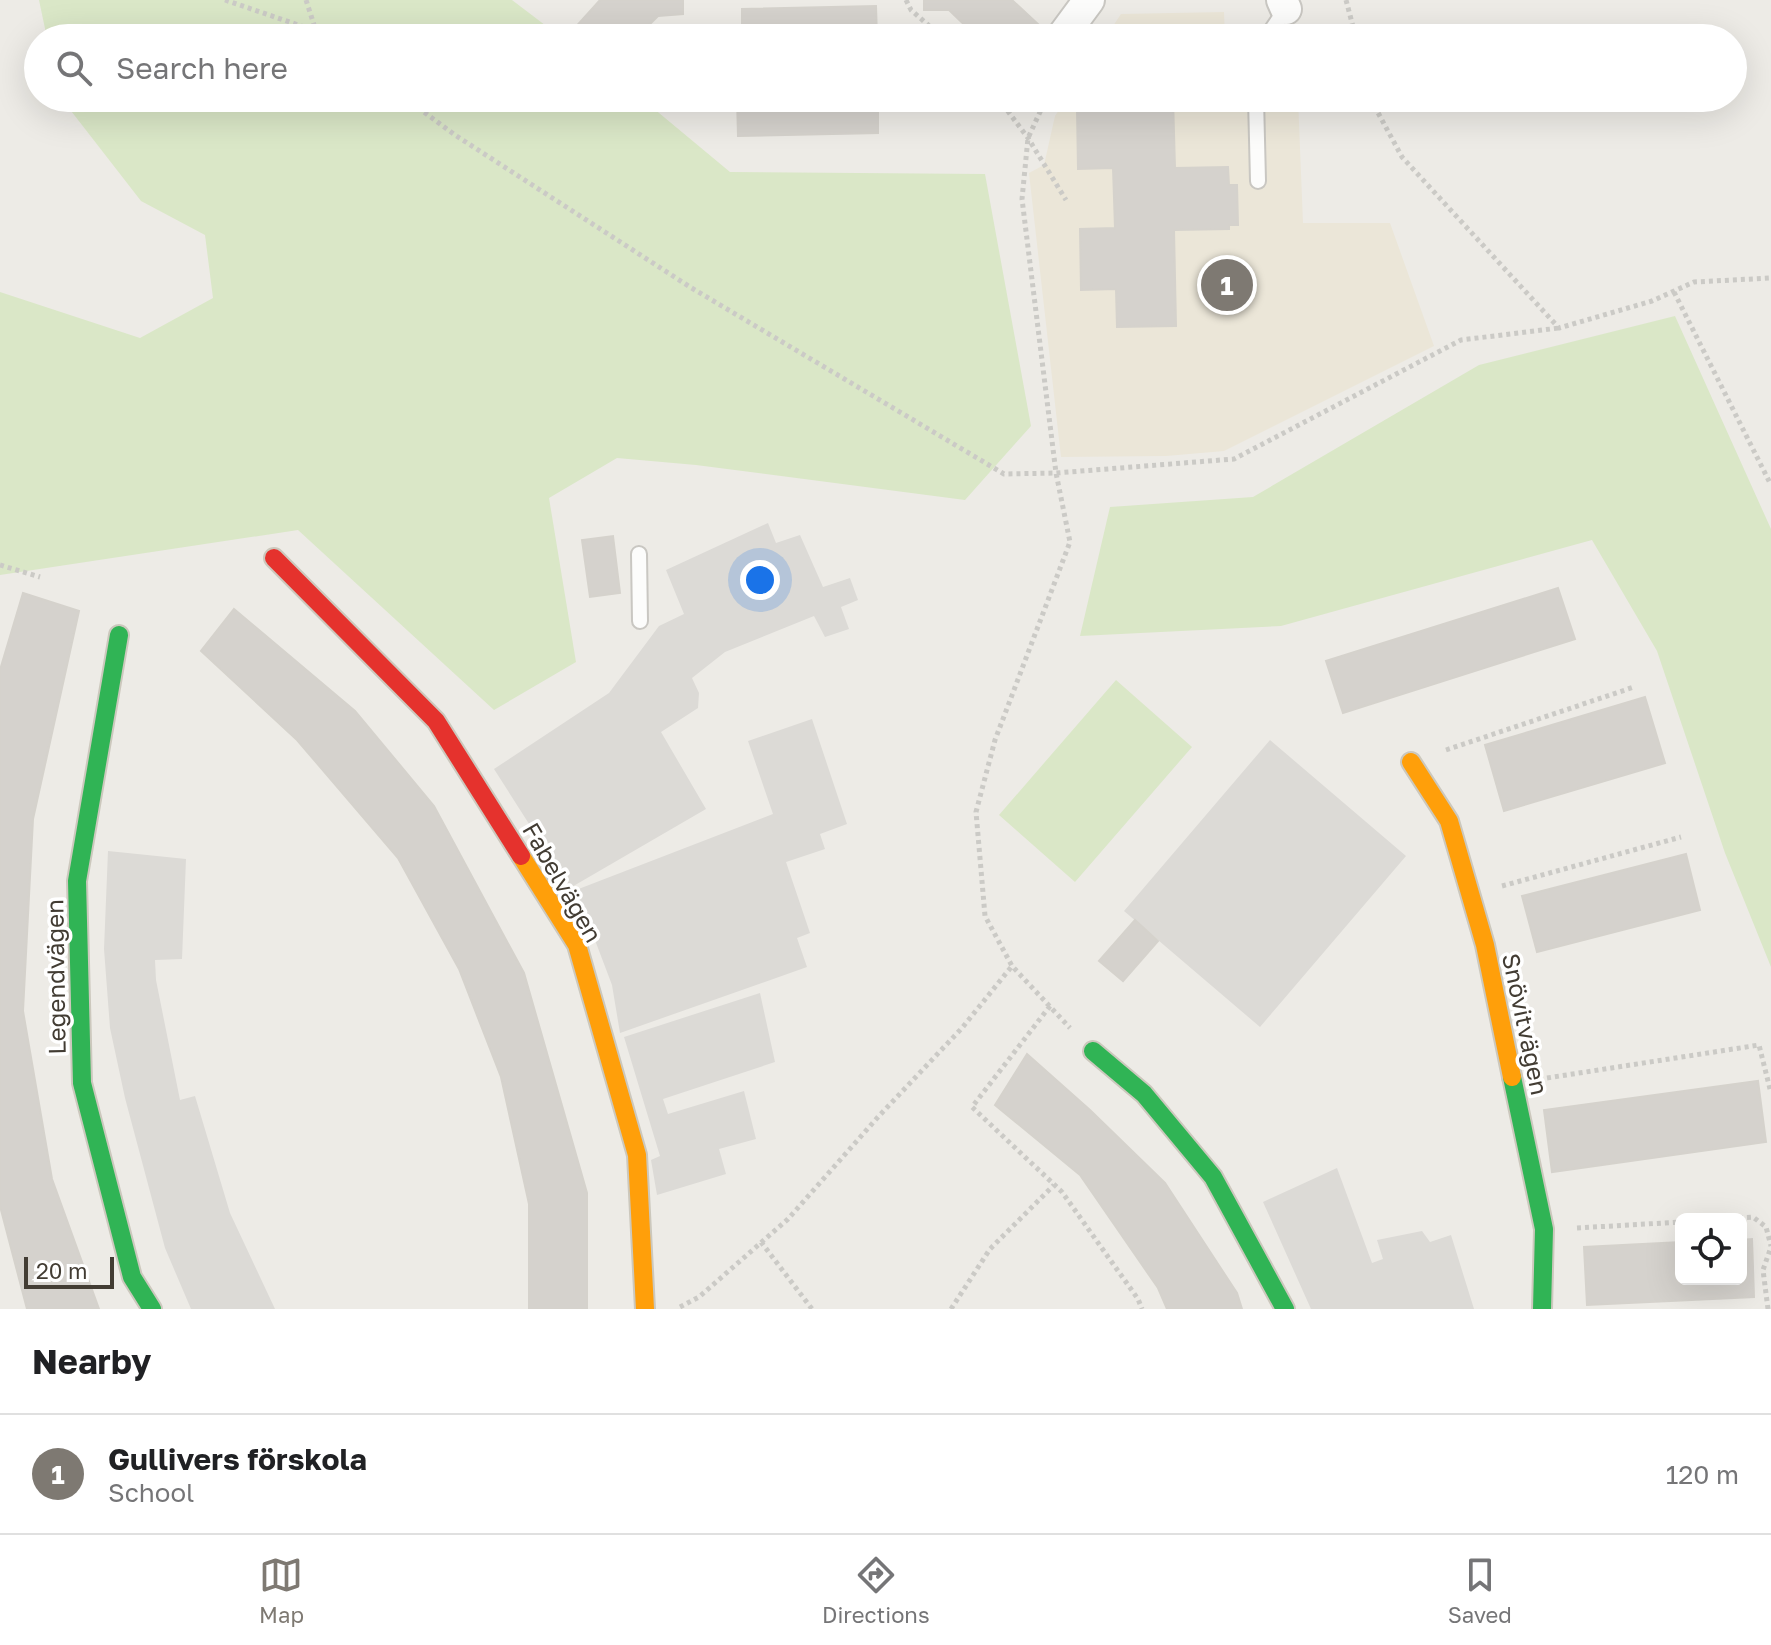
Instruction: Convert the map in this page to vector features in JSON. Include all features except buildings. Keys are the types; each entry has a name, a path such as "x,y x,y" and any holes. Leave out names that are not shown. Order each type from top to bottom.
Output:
{"street":[{"path":"1071,24 1089,0"},
{"name":"Fabelvägen","path":"274,558 436,721 577,945 637,1155 645,1309"},
{"name":"Legendvägen","path":"119,635 77,881 82,1083 132,1277 152,1309"},
{"name":"Snövitvägen","path":"1411,762 1449,821 1485,945 1544,1229 1542,1309"},
{"path":"1093,1051 1144,1094 1213,1177 1285,1309"}],"lane":[{"path":"1274,24 1284,5"},
{"path":"1256,112 1258,181"},
{"path":"639,554 640,621"}],"path":[{"path":"225,0 295,24"},
{"path":"306,0 314,24"},
{"path":"906,0 911,10 927,24"},
{"path":"1346,0 1352,24"},
{"path":"424,112 690,287 1004,474 1234,459 1461,340 1559,328 1652,301 1694,282 1771,278"},
{"path":"1008,112 1066,200"},
{"path":"1040,112 1028,138 1022,199 1056,473 1070,542 995,740 976,812 985,916 1012,966 1093,1051"},
{"path":"1378,112 1402,157 1559,328"},
{"path":"1674,292 1771,485"},
{"path":"0,565 40,577"},
{"path":"1411,762 1634,687"},
{"path":"1471,895 1681,837"},
{"path":"675,1309 699,1297 788,1219 962,1028 1012,966"},
{"path":"1050,1006 972,1107 1054,1185 1138,1299 1142,1309"},
{"path":"1515,1083 1759,1045 1771,1093"},
{"path":"951,1309 990,1249 1054,1185"},
{"path":"1747,1217 1753,1217 1766,1227 1771,1247 1763,1270 1768,1309"},
{"path":"1544,1229 1675,1222"},
{"path":"761,1242 812,1309"}],"shaded area":[{"path":"1224,12 1224,24 1114,24 1121,14"},
{"path":"1058,112 1299,112 1303,223 1390,223 1434,346 1224,451 1166,456 1061,457 1029,173 1044,165"},
{"path":"768,523 776,543 800,535 823,587 850,578 858,600 841,607 849,629 825,637 814,616 725,652 692,678 699,693 698,708 661,732 706,809 570,888 494,769 609,693 659,626 684,614 666,570"},
{"path":"812,719 847,824 820,834 825,849 786,862 810,933 797,938 807,967 620,1033 612,985 576,890 773,814 748,741"},
{"path":"1270,740 1406,856 1260,1027 1124,911"},
{"path":"108,851 186,859 182,959 155,960 156,980 180,1100 195,1096 230,1213 275,1309 191,1309 165,1248 125,1098 110,1028 104,949"},
{"path":"760,993 775,1062 663,1099 668,1114 744,1091 756,1139 719,1149 726,1174 657,1195 651,1160 660,1156 624,1037"},
{"path":"1337,1168 1372,1263 1383,1259 1377,1240 1422,1231 1430,1242 1451,1235 1474,1309 1311,1309 1263,1202"}],"green space":[{"path":"39,0 512,0 544,24 44,24"},
{"path":"72,112 658,112 730,172 985,174 1031,426 965,500 696,465 617,458 549,498 576,662 494,710 298,530 0,575 0,292 140,338 213,298 205,235 141,201"},
{"path":"1675,316 1771,529 1771,967 1725,853 1657,651 1592,540 1281,626 1080,636 1110,507 1253,497 1479,365"},
{"path":"1116,680 1192,747 1075,882 999,815"}],"traffic: fast":[{"path":"119,635 77,881 82,1083 132,1277 152,1309"},
{"path":"1093,1051 1144,1094 1213,1177 1285,1309"},
{"path":"1512,1077 1544,1229 1542,1309"}],"traffic: slow":[{"path":"1411,762 1449,821 1485,945 1512,1077"},
{"path":"521,856 577,945 637,1155 645,1309"}],"traffic: jam":[{"path":"274,558 436,721 521,856"}],"place":[{"name":"Gullivers förskola","path":"1227,285"}]}
